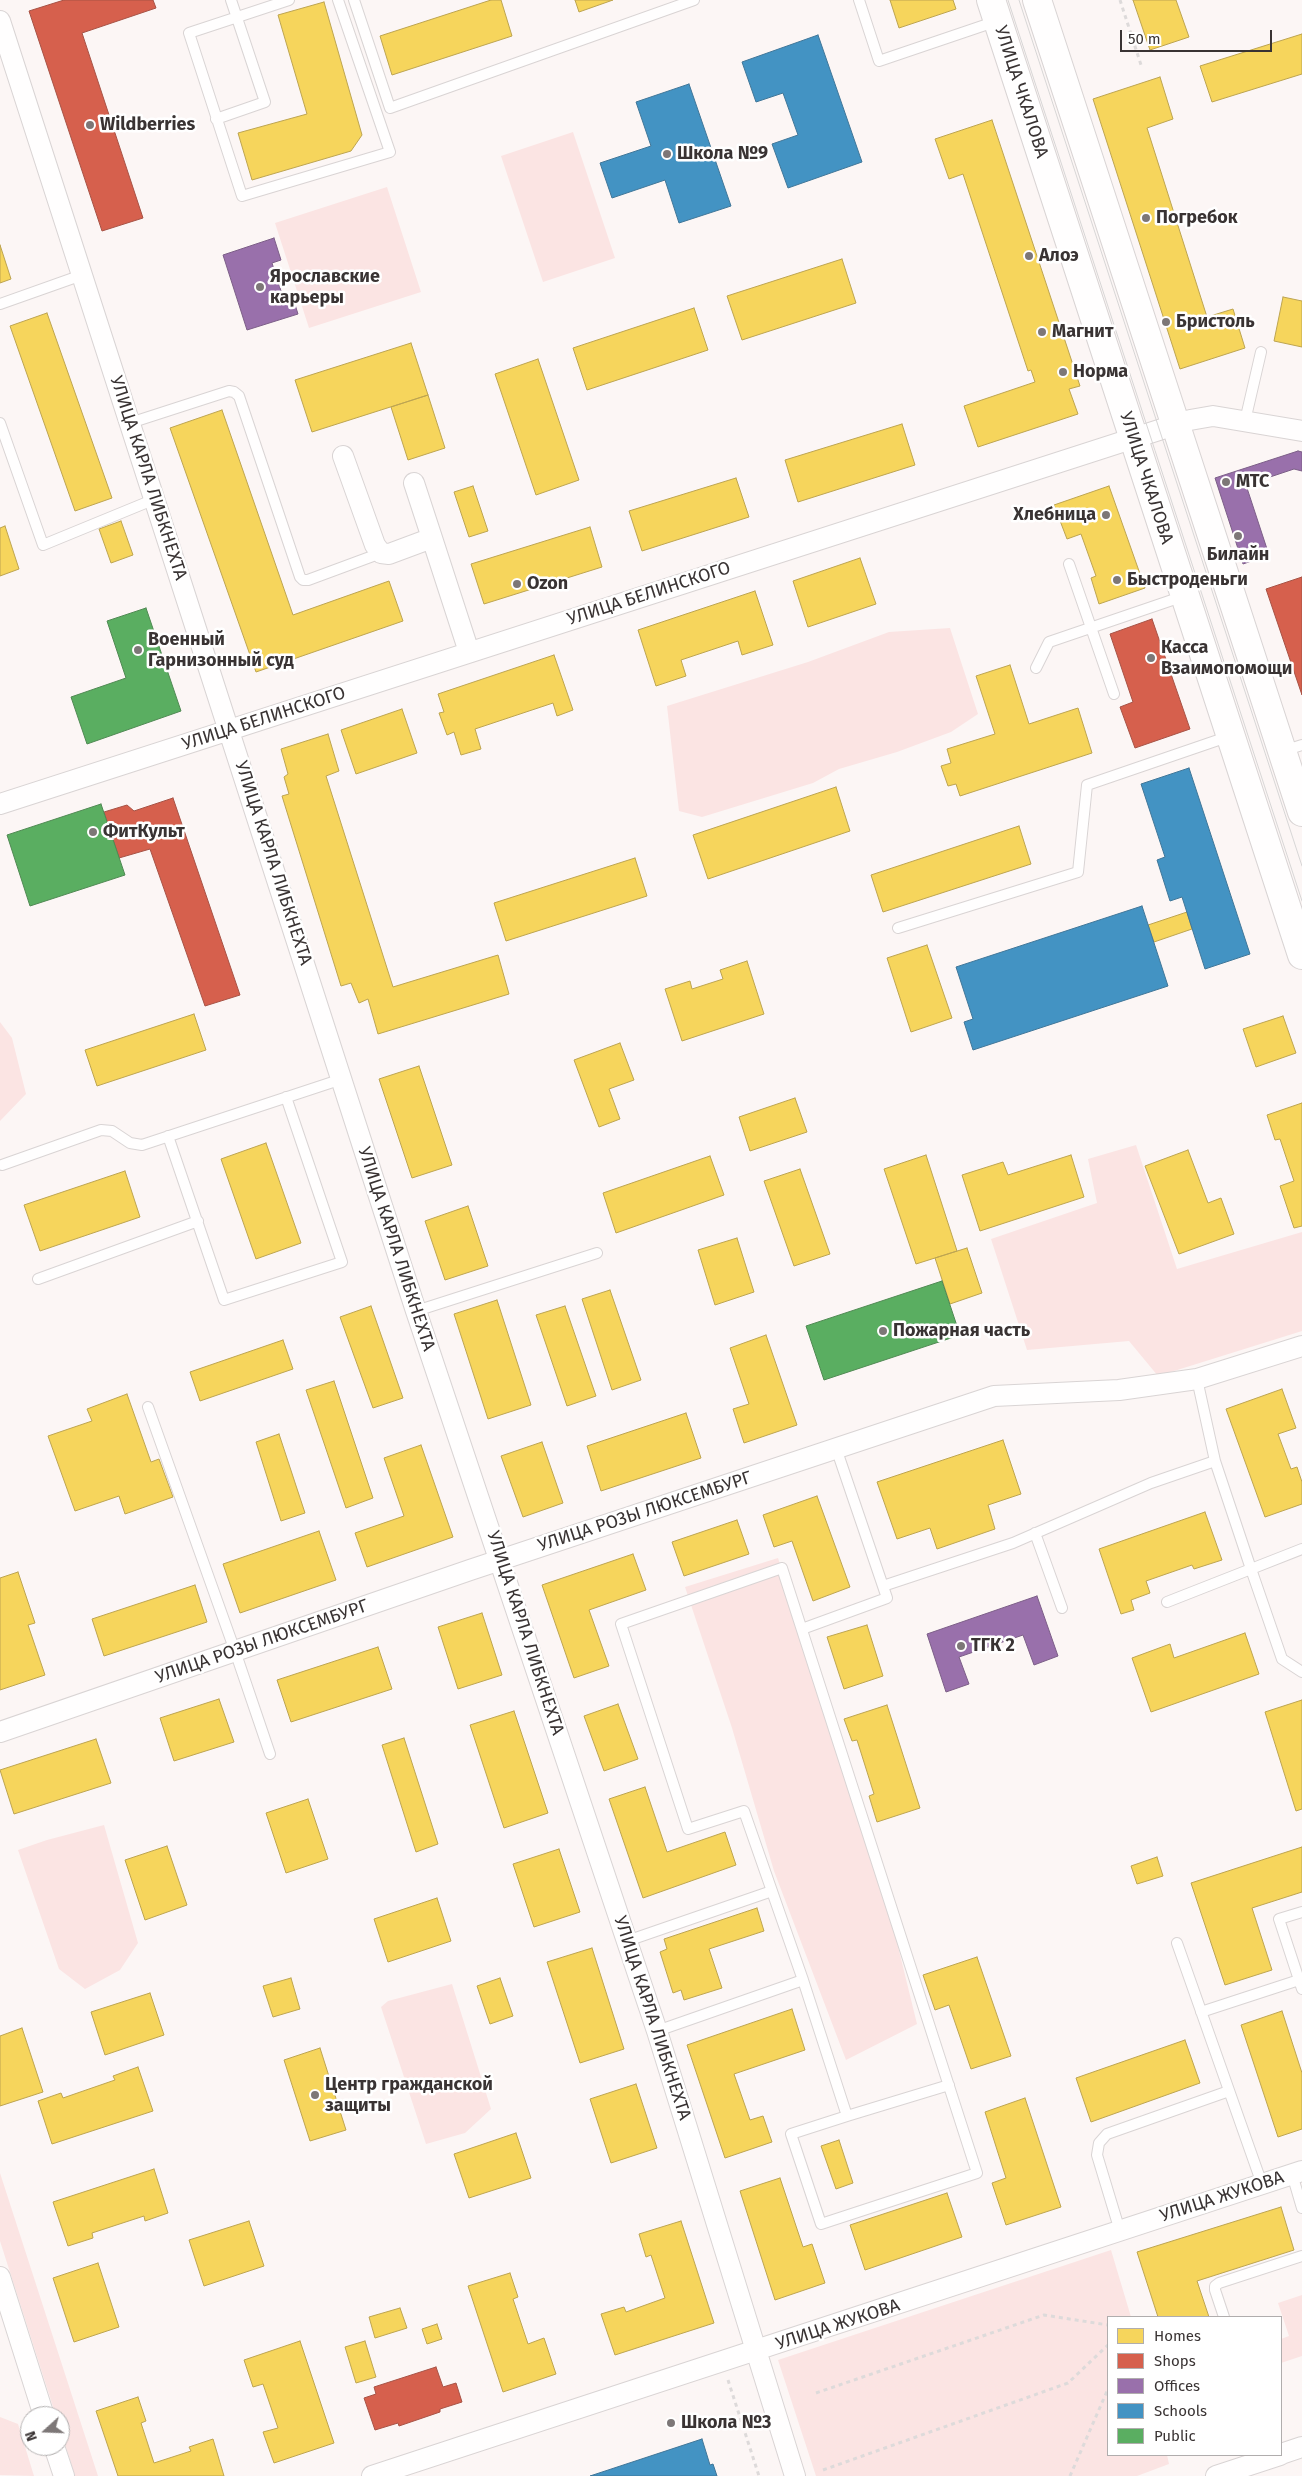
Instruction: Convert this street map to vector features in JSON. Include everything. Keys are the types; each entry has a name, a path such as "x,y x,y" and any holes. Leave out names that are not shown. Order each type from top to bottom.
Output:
{"main road":[{"path":"1037,0 1176,424 1292,748 1302,812"},
{"name":"УЛИЦА ЧКАЛОВА","path":"994,10 1302,955"}],"street":[{"name":"УЛИЦА КАРЛА ЛИБКНЕХТА","path":"0,21 230,729 416,1311 657,2031 795,2476"},
{"name":"УЛИЦА БЕЛИНСКОГО","path":"0,804 1176,424 1207,416 1302,431"},
{"path":"343,456 375,545 381,553 389,554 432,538"},
{"path":"414,483 469,652"},
{"name":"УЛИЦА РОЗЫ ЛЮКСЕМБУРГ","path":"0,1732 500,1560 994,1396 1119,1390 1197,1379 1302,1346"},
{"name":"УЛИЦА ЖУКОВА","path":"372,2476 755,2352 1297,2172"},
{"path":"0,2278 41,2406"},
{"path":"1282,2454 1302,2447"},
{"path":"57,2456 64,2476"},
{"path":"1216,2476 1277,2456"}],"lane":[{"path":"216,119 265,102 231,0"},
{"path":"288,0 189,33 242,196 390,152 338,0"},
{"path":"354,0 390,108 694,0"},
{"path":"859,0 879,60 994,10"},
{"path":"0,304 82,275"},
{"path":"1245,421 1261,352"},
{"path":"130,423 229,391 234,392 239,396 302,580 308,580 381,553"},
{"path":"0,423 43,545 155,499"},
{"path":"1069,564 1114,694"},
{"path":"1036,668 1049,642 1185,595"},
{"path":"898,928 1078,872 1086,785 1230,736"},
{"path":"2,1165 101,1130 112,1131 130,1143 142,1145 342,1079"},
{"path":"168,1136 224,1300 342,1262 286,1097"},
{"path":"38,1279 198,1221"},
{"path":"416,1311 597,1253"},
{"path":"1197,1379 1216,1461 1282,1659 1302,1672"},
{"path":"148,1407 236,1651 270,1754"},
{"path":"802,1629 887,1598 836,1448"},
{"path":"883,1586 1036,1534 1151,1483 1216,1461"},
{"path":"1036,1534 1062,1608"},
{"path":"1167,1602 1302,1549"},
{"path":"847,2116 803,1980 744,1811 688,1829 621,1624 782,1568 949,2085 977,2173 821,2224 791,2134 949,2085"},
{"path":"627,1941 772,1891"},
{"path":"1201,2012 1300,1985 1279,1919 1302,1912"},
{"path":"1177,1943 1262,2184"},
{"path":"657,2031 803,1980"},
{"path":"1120,2231 1097,2155 1099,2143 1107,2134 1229,2091"},
{"path":"1297,2172 1302,2208"},
{"path":"1224,2316 1215,2286 1219,2283 1302,2256"}],"path":[{"path":"1120,0 1142,68"},
{"path":"816,2393 1044,2315 1107,2325"},
{"path":"823,2470 1068,2383 1107,2346"},
{"path":"728,2380 759,2476"},
{"path":"1070,2476 1107,2391"}],"shaded area":[{"path":"573,132 615,258 543,282 501,156"},
{"path":"387,187 421,292 309,328 275,223"},
{"path":"950,628 978,714 951,732 897,752 839,769 813,783 702,817 679,811 667,706 808,662 889,632"},
{"path":"0,1022 12,1038 26,1094 0,1121"},
{"path":"1136,1145 1177,1269 1302,1232 1302,1331 1158,1376 1129,1341 1027,1350 991,1239 1097,1203 1088,1159"},
{"path":"778,1558 878,1865 917,2024 846,2060 774,1871 732,1728 685,1587"},
{"path":"104,1825 138,1943 120,1970 85,1989 59,1969 18,1850 47,1840"},
{"path":"452,1984 491,2109 465,2133 426,2144 381,2007 388,2001"},
{"path":"0,2173 98,2476 75,2476 69,2456 70,2406 53,2406 0,2241"},
{"path":"1111,2250 1131,2316 1107,2316 1107,2456 1167,2456 1169,2464 1137,2476 816,2476 778,2360"},
{"path":"1302,2295 1302,2356 1282,2363 1282,2339 1289,2336 1278,2303"},
{"path":"0,2417 18,2424 20,2430 20,2456 28,2456 34,2476 0,2475"}],"building: Homes":[{"path":"491,0 501,0 512,36 392,75 380,36"},
{"path":"575,0 613,0 579,12"},
{"path":"890,0 953,0 956,9 899,28"},
{"path":"1133,0 1176,0 1189,37 1150,50"},
{"path":"324,2 362,135 351,151 252,180 238,133 307,114 278,15"},
{"path":"1302,34 1302,74 1212,102 1200,66"},
{"path":"1160,77 1173,119 1147,128 1207,317 1233,309 1245,348 1180,369 1093,99"},
{"path":"992,120 1080,386 1069,389 1078,414 978,447 964,406 1035,382 1031,370 1028,371 963,174 949,179 935,139"},
{"path":"0,245 11,279 0,283"},
{"path":"842,259 856,303 742,340 727,296"},
{"path":"1283,297 1302,301 1302,347 1274,341"},
{"path":"694,308 708,350 587,390 573,348"},
{"path":"47,313 112,498 75,511 10,326"},
{"path":"411,343 428,395 312,432 295,380"},
{"path":"538,359 579,480 536,495 495,374"},
{"path":"428,395 445,448 408,460 391,407"},
{"path":"222,410 293,615 389,581 403,621 256,672 170,428"},
{"path":"902,424 915,465 798,502 785,460"},
{"path":"736,478 749,517 642,551 629,511"},
{"path":"473,486 488,531 469,537 454,492"},
{"path":"1109,486 1145,588 1099,604 1091,578 1096,576 1081,534 1067,539 1054,505"},
{"path":"121,521 133,555 111,563 99,529"},
{"path":"5,526 19,569 0,576 0,528"},
{"path":"590,527 602,567 484,604 471,564"},
{"path":"860,558 876,604 808,627 793,581"},
{"path":"755,591 773,645 742,655 738,641 681,660 686,676 656,686 638,630"},
{"path":"554,655 573,710 557,716 553,703 475,729 481,749 461,755 454,732 447,735 439,713 444,712 438,694"},
{"path":"1010,665 1029,724 1078,708 1092,753 960,796 956,784 948,786 941,766 951,763 947,749 995,734 976,676"},
{"path":"402,709 417,753 356,774 341,730"},
{"path":"328,734 339,771 326,776 393,987 498,955 509,994 378,1034 368,999 359,1003 351,983 341,986 282,796 289,794 284,777 288,774 281,749"},
{"path":"836,787 850,831 708,879 693,835"},
{"path":"1019,826 1031,864 883,912 871,875"},
{"path":"635,858 647,896 506,941 494,903"},
{"path":"1187,912 1192,929 1154,942 1148,925"},
{"path":"927,945 952,1018 911,1032 887,958"},
{"path":"747,961 764,1014 682,1041 665,989 690,981 692,989 723,979 720,970"},
{"path":"194,1014 206,1050 97,1086 85,1050"},
{"path":"1283,1016 1296,1053 1256,1067 1243,1029"},
{"path":"620,1043 634,1080 609,1089 620,1119 599,1127 574,1060"},
{"path":"419,1066 452,1165 412,1178 379,1079"},
{"path":"795,1098 807,1132 750,1151 739,1117"},
{"path":"1302,1103 1302,1226 1294,1228 1280,1186 1294,1181 1280,1139 1275,1140 1267,1115"},
{"path":"266,1143 301,1243 256,1259 221,1159"},
{"path":"1188,1150 1208,1203 1221,1198 1234,1234 1179,1254 1145,1166"},
{"path":"926,1155 957,1251 916,1264 884,1169"},
{"path":"1071,1155 1084,1197 980,1231 962,1175 1003,1162 1008,1175"},
{"path":"710,1156 724,1195 616,1233 603,1193"},
{"path":"800,1169 830,1254 794,1266 764,1181"},
{"path":"125,1171 140,1217 40,1251 24,1205"},
{"path":"468,1206 488,1266 445,1280 425,1221"},
{"path":"737,1238 754,1292 715,1305 698,1250"},
{"path":"967,1248 982,1293 950,1304 935,1258"},
{"path":"610,1290 641,1380 612,1390 582,1299"},
{"path":"497,1300 531,1405 488,1419 454,1314"},
{"path":"371,1306 403,1398 373,1408 340,1317"},
{"path":"565,1306 596,1396 567,1406 536,1315"},
{"path":"766,1335 797,1425 744,1443 733,1409 749,1404 730,1348"},
{"path":"283,1340 293,1369 200,1401 190,1372"},
{"path":"334,1381 373,1498 346,1508 306,1390"},
{"path":"1282,1389 1296,1428 1278,1434 1291,1469 1297,1467 1302,1482 1302,1504 1265,1517 1226,1409"},
{"path":"127,1394 151,1462 159,1459 173,1497 125,1514 119,1496 75,1511 48,1436 92,1421 87,1409"},
{"path":"686,1413 701,1458 601,1491 587,1446"},
{"path":"279,1434 305,1513 281,1521 256,1442"},
{"path":"1003,1440 1021,1494 988,1505 995,1529 937,1549 930,1528 897,1539 877,1482"},
{"path":"542,1442 563,1503 523,1517 501,1456"},
{"path":"421,1445 453,1537 367,1567 355,1533 404,1516 384,1458"},
{"path":"817,1496 850,1587 813,1601 792,1541 774,1547 763,1515"},
{"path":"1205,1512 1222,1560 1194,1569 1192,1565 1146,1581 1150,1593 1131,1600 1134,1610 1121,1614 1099,1549"},
{"path":"737,1520 749,1554 684,1576 672,1542"},
{"path":"319,1531 336,1580 240,1613 223,1564"},
{"path":"633,1554 646,1590 589,1610 609,1666 574,1678 542,1585"},
{"path":"18,1572 35,1623 28,1625 45,1675 0,1690 0,1578"},
{"path":"195,1585 207,1622 104,1656 92,1619"},
{"path":"482,1613 502,1675 458,1689 438,1627"},
{"path":"867,1625 883,1676 844,1689 827,1637"},
{"path":"1245,1633 1259,1674 1151,1712 1132,1658 1170,1644 1174,1658"},
{"path":"378,1647 392,1689 291,1722 277,1680"},
{"path":"219,1699 234,1742 174,1761 160,1718"},
{"path":"1302,1700 1302,1809 1296,1811 1265,1712"},
{"path":"618,1704 638,1759 604,1771 584,1716"},
{"path":"887,1705 920,1808 877,1822 869,1796 874,1794 857,1740 852,1741 844,1719"},
{"path":"514,1711 548,1813 504,1828 470,1725"},
{"path":"404,1738 438,1844 416,1852 382,1745"},
{"path":"96,1739 111,1783 14,1814 0,1770"},
{"path":"645,1787 667,1852 725,1832 736,1865 643,1898 609,1799"},
{"path":"308,1799 328,1859 286,1873 266,1813"},
{"path":"167,1846 187,1905 145,1920 125,1860"},
{"path":"1302,1847 1302,1892 1252,1908 1272,1970 1225,1985 1191,1883"},
{"path":"559,1849 580,1912 534,1927 513,1864"},
{"path":"1157,1857 1163,1876 1137,1884 1131,1866"},
{"path":"437,1898 451,1941 388,1962 374,1919"},
{"path":"757,1908 764,1931 709,1949 722,1988 684,2000 681,1990 673,1993 660,1952 667,1949 664,1939"},
{"path":"592,1948 624,2049 580,2063 547,1962"},
{"path":"977,1957 1011,2056 971,2069 949,2005 935,2010 923,1975"},
{"path":"291,1978 300,2009 273,2017 263,1986"},
{"path":"500,1978 513,2016 490,2024 477,1986"},
{"path":"150,1993 164,2035 105,2055 91,2012"},
{"path":"792,2009 805,2050 734,2074 750,2120 763,2116 772,2142 725,2158 687,2045"},
{"path":"1282,2011 1302,2073 1302,2129 1278,2137 1241,2025"},
{"path":"22,2028 43,2092 0,2106 0,2036"},
{"path":"1185,2040 1200,2083 1091,2122 1076,2078"},
{"name":"Центр гражданской защиты","path":"320,2048 346,2130 310,2141 284,2060"},
{"path":"138,2067 153,2111 52,2144 38,2101 61,2093 63,2098 115,2080 113,2076"},
{"path":"636,2084 657,2148 611,2163 590,2099"},
{"path":"1025,2098 1061,2207 1006,2225 992,2183 1006,2178 985,2112"},
{"path":"516,2133 531,2178 469,2198 454,2154"},
{"path":"839,2140 853,2183 836,2189 821,2146"},
{"path":"154,2169 168,2213 145,2221 144,2216 92,2233 93,2238 68,2246 53,2202"},
{"path":"780,2178 803,2247 812,2244 825,2283 775,2300 740,2191"},
{"path":"947,2193 962,2237 865,2270 850,2225"},
{"path":"1281,2207 1294,2250 1197,2281 1209,2316 1158,2316 1137,2252"},
{"path":"249,2221 264,2266 204,2286 189,2240"},
{"path":"681,2221 714,2323 615,2355 601,2314 624,2307 626,2312 665,2298 651,2255 646,2257 639,2234"},
{"path":"98,2263 119,2327 74,2342 53,2278"},
{"path":"510,2273 518,2297 513,2299 528,2344 544,2338 556,2374 503,2392 468,2286"},
{"path":"400,2308 407,2328 375,2338 369,2317"},
{"path":"437,2324 442,2339 427,2344 422,2329"},
{"path":"300,2341 334,2443 274,2463 263,2432 278,2428 263,2384 253,2387 244,2360"},
{"path":"365,2341 376,2377 356,2383 345,2347"},
{"path":"138,2397 146,2421 141,2423 154,2463 191,2451 189,2447 213,2439 224,2476 118,2476 96,2411"}],"building: Shops":[{"name":"Wildberries","path":"64,0 153,0 156,8 82,33 143,218 102,231 29,11"},
{"path":"1302,577 1302,695 1266,589"},
{"path":"1152,619 1190,729 1135,748 1120,707 1133,702 1110,634"},
{"path":"173,798 240,995 205,1006 150,849 119,858 104,812 127,805 134,811"},
{"path":"436,2367 443,2387 456,2383 462,2402 440,2409 440,2412 399,2426 398,2423 375,2430 364,2398 376,2394 374,2387"}],"building: Offices":[{"path":"274,238 281,260 272,263 282,294 291,292 298,314 247,330 223,255"},
{"path":"1298,451 1302,452 1302,471 1294,469 1246,485 1269,555 1243,564 1215,478"},
{"name":"ТГК 2","path":"1037,1596 1058,1656 1034,1665 1023,1635 959,1657 969,1684 946,1692 927,1634"}],"building: Schools":[{"path":"818,35 862,162 788,188 772,144 798,135 783,93 756,102 742,62"},
{"path":"689,84 731,206 679,223 665,180 612,198 600,163 651,146 636,102"},
{"path":"1189,768 1250,954 1205,969 1182,897 1170,901 1157,860 1165,857 1141,784"},
{"path":"1142,906 1168,986 973,1050 964,1022 973,1019 956,967"},
{"path":"702,2439 710,2465 713,2464 717,2476 590,2476"}],"building: Public":[{"name":"Военный Гарнизонный суд","path":"146,608 181,711 87,744 71,697 126,678 107,621"},
{"path":"101,804 125,875 30,906 7,835"},
{"name":"Пожарная часть","path":"942,1281 960,1335 824,1380 806,1326"}],"tram line":[{"path":"1008,0 1302,901"},
{"path":"1019,0 1302,866"}],"place":[{"name":"Wildberries","path":"90,125"},
{"name":"Школа №9","path":"667,154"},
{"name":"Погребок","path":"1146,218"},
{"name":"Алоэ","path":"1029,256"},
{"name":"Ярославские карьеры","path":"260,287"},
{"name":"Бристоль","path":"1166,322"},
{"name":"Магнит","path":"1042,332"},
{"name":"Норма","path":"1063,372"},
{"name":"МТС","path":"1226,482"},
{"name":"Хлебница","path":"1106,515"},
{"name":"Билайн","path":"1238,536"},
{"name":"Быстроденьги","path":"1117,580"},
{"name":"Ozon","path":"517,584"},
{"name":"Военный Гарнизонный суд","path":"138,650"},
{"name":"Касса Взаимопомощи","path":"1151,658"},
{"name":"ФитКульт","path":"93,832"},
{"name":"Пожарная часть","path":"883,1331"},
{"name":"ТГК 2","path":"961,1646"},
{"name":"Центр гражданской защиты","path":"315,2095"},
{"name":"Школа №3","path":"671,2423"}]}
